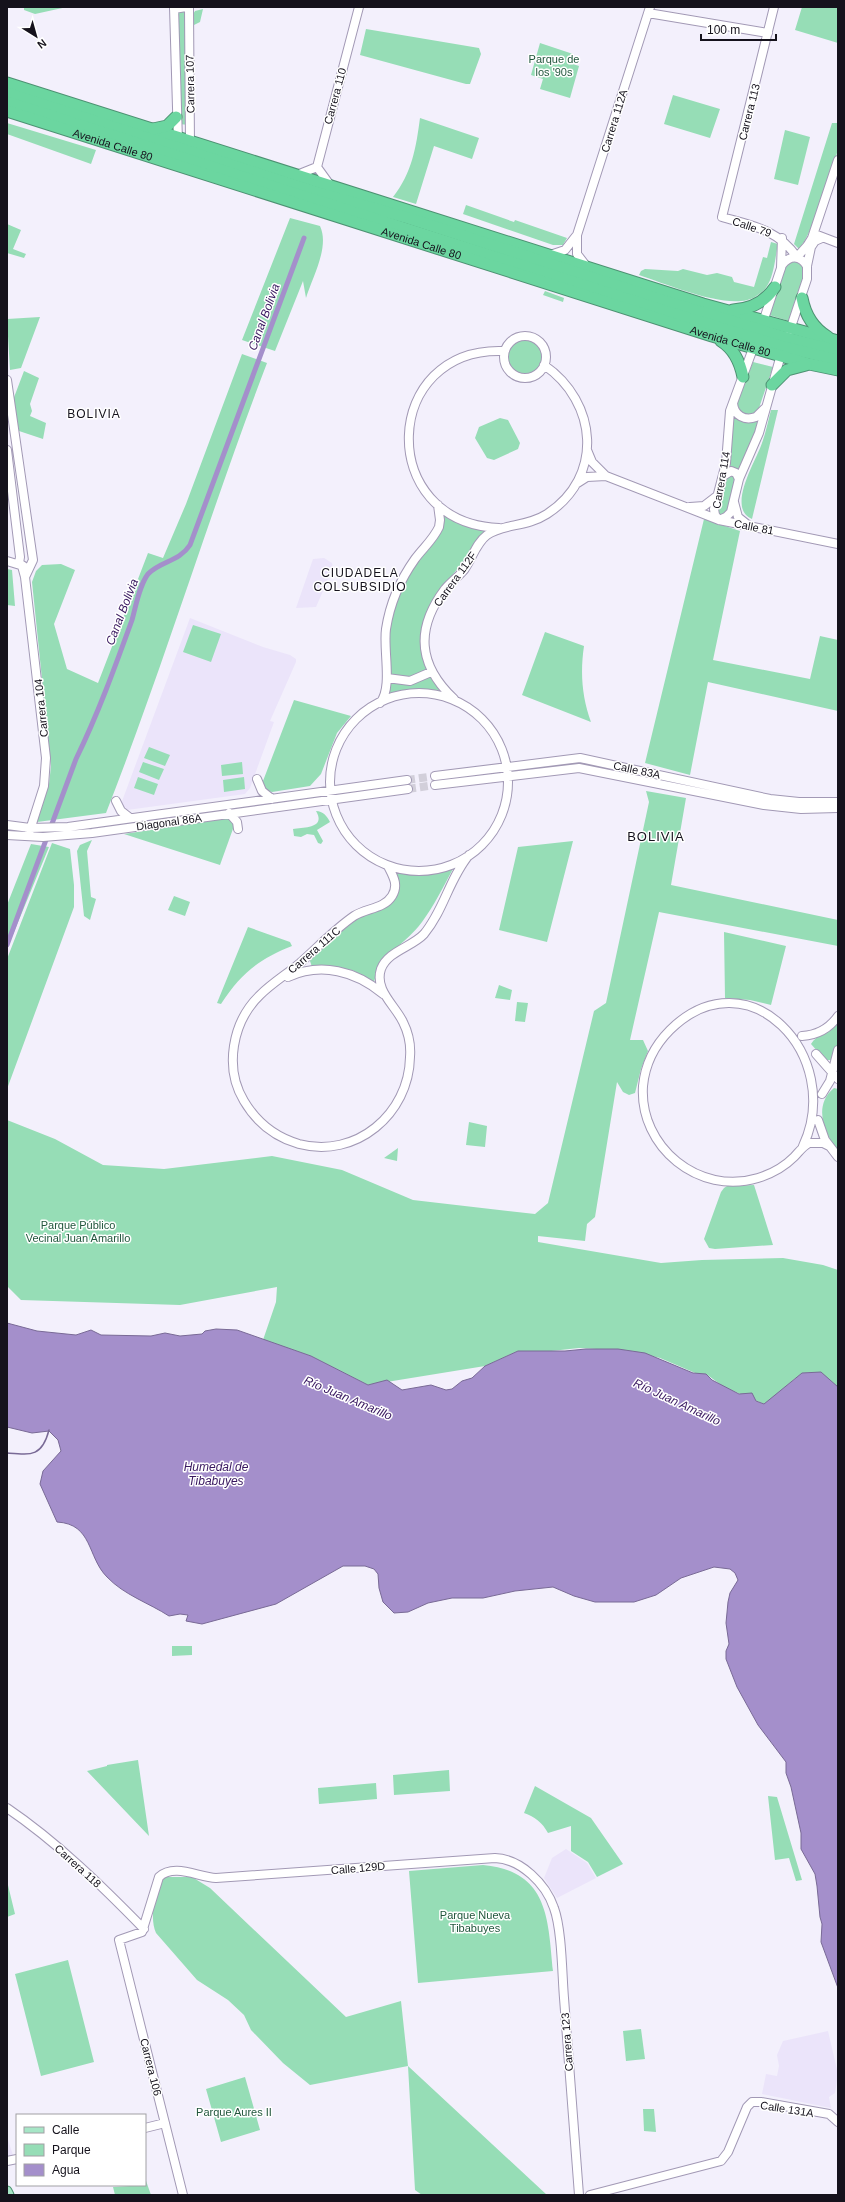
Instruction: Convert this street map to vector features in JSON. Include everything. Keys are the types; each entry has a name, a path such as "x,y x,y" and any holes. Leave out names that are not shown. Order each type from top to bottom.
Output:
{"highway":[{"name":"Avenida Calle 80","path":"7,83 151,129 184,148 278,180 408,218 758,335 785,343 838,351"},
{"name":"Avenida Calle 80","path":"7,93 184,148 838,360"},
{"name":"Avenida Calle 80","path":"7,102 184,148 267,167 331,186 724,310 758,335"},
{"path":"62,111 79,107"},
{"name":"Avenida Calle 80","path":"7,111 191,171 712,336 758,335"},
{"path":"151,129 167,126 176,118"},
{"path":"267,167 278,180"},
{"path":"724,310 741,310 756,305 767,298 775,287"},
{"path":"802,298 805,309 812,323 824,334 838,341"},
{"path":"712,336 724,343 734,354 740,365 743,376"},
{"name":"Avenida Calle 80","path":"785,343 838,341"},
{"name":"Avenida Calle 80","path":"785,343 809,364 838,370"},
{"path":"772,385 787,370 809,364"}],"main road":[{"path":"7,2191 9,2195"}],"street":[{"path":"174,8 186,7"},
{"name":"Carrera 107","path":"184,148 189,7"},
{"name":"Carrera 110","path":"358,25 359,7"},
{"name":"Carrera 110","path":"317,167 363,7"},
{"name":"Carrera 113","path":"722,217 774,7"},
{"name":"Carrera 107","path":"174,8 176,118 191,171"},
{"path":"649,10 768,33"},
{"name":"Carrera 112A","path":"587,267 577,254 577,235 649,10"},
{"path":"781,268 788,259 796,257 807,246 814,231 838,160"},
{"path":"294,175 317,167 331,186"},
{"name":"Calle 79","path":"722,217 767,230 782,238 796,257"},
{"path":"814,231 822,238 838,243"},
{"name":"Carrera 112A","path":"550,255 565,250 577,235"},
{"name":"Calle 79","path":"781,268 782,238"},
{"name":"Carrera 114","path":"781,268 729,416 723,476 714,512 719,520 729,514 734,502 739,478 758,433 785,343 802,298 808,274 807,266 813,244 822,238"},
{"path":"796,257 807,266"},
{"path":"521,336 532,337 543,346 546,359 544,365 536,375 524,378 517,377 505,364 504,351 515,338 521,336"},
{"path":"502,528 470,524 452,516 438,505 422,487 412,465 409,454 408,431 416,401 431,379 450,364 475,353 504,351"},
{"name":"Carrera 112F","path":"469,855 491,834 499,820 506,798 506,767 502,750 494,735 484,722 458,702 443,688 431,672 426,658 425,640 427,624 434,605 446,588 467,566 482,540 487,535 502,528 521,525 545,515 561,503 575,485 585,461 587,448 586,428 581,409 566,384 544,365"},
{"path":"7,380 9,409 33,562 22,563 7,561"},
{"path":"733,402 737,414 748,419 756,417 765,408"},
{"name":"Calle 81","path":"587,448 592,462 606,476"},
{"name":"Carrera 104","path":"7,450 25,577 46,758 44,786 27,838"},
{"path":"723,476 729,472 734,472 739,478"},
{"name":"Calle 81","path":"575,485 587,477 606,476 719,520 838,544"},
{"path":"685,506 704,506 717,496"},
{"path":"734,502 738,517 750,526"},
{"path":"380,703 386,694 387,678 385,639 394,598 407,570 439,527 440,520 438,505"},
{"path":"22,563 26,553 32,556"},
{"path":"387,678 410,681 431,672"},
{"path":"458,702 443,697 412,694 380,703 355,721 341,739 332,760 330,791 331,800 342,828 357,847 371,858 388,866 401,870 429,871 450,865 469,855"},
{"name":"Calle 83A","path":"782,804 580,758 435,776 436,785 572,768 590,769 782,804 838,808"},
{"path":"473,771 474,780"},
{"path":"257,779 262,791 272,799"},
{"path":"330,791 406,780 407,789 331,800"},
{"path":"356,787 357,796"},
{"name":"Diagonal 86A","path":"7,825 30,828 61,827 330,791"},
{"name":"Diagonal 86A","path":"7,834 27,838 43,838 92,833 331,800"},
{"path":"116,801 121,812 130,818"},
{"name":"Calle 83A","path":"813,806 838,802"},
{"path":"229,814 236,822 238,829"},
{"path":"385,996 380,984 379,976 382,967 394,954 416,941 431,925 440,912 456,874 469,855"},
{"name":"Carrera 111C","path":"385,996 396,1008 407,1033 411,1054 410,1070 404,1092 396,1107 385,1120 372,1131 344,1144 325,1147 307,1146 290,1141 275,1134 261,1124 250,1111 241,1096 235,1080 233,1063 234,1046 239,1026 249,1007 264,991 281,979 347,922 361,912 386,903 392,897 395,884 388,866"},
{"path":"281,979 307,971 334,970 362,979 385,996"},
{"path":"806,1042 821,1074 821,1101 818,1120 803,1146 783,1166 758,1178 730,1182 705,1178 686,1169 663,1149 649,1125 644,1103 645,1076 653,1053 659,1042 675,1025 694,1013 715,1005 734,1004 749,1005 777,1015 806,1042 835,1077"},
{"path":"806,1042 829,1027 838,1016"},
{"path":"821,1101 835,1077 838,1050"},
{"path":"821,1074 835,1077"},
{"path":"818,1120 822,1134 838,1157"},
{"path":"803,1146 816,1142 829,1146"},
{"name":"Carrera 118","path":"7,1808 48,1840 115,1900 143,1930"},
{"name":"Calle 129D","path":"143,1930 155,1883 161,1874 168,1872 189,1872 216,1878 495,1858 506,1860 521,1867 531,1874 545,1890"},
{"name":"Carrera 123","path":"545,1890 556,1917 579,2195"},
{"name":"Carrera 106","path":"143,1930 119,1940 183,2195"},
{"name":"Calle 131A","path":"590,2195 721,2161 728,2152 745,2113 752,2105 761,2104 827,2116 838,2123"},
{"path":"146,2128 165,2123"}],"shaded area":[{"path":"324,558 332,563 333,568 316,607 296,608 313,559"},
{"path":"190,618 263,647 290,655 296,659 296,662 270,721 274,722 250,788 245,794 127,810 121,804"},
{"path":"566,1849 587,1863 596,1878 557,1898 544,1878 552,1858"},
{"path":"828,2031 838,2074 835,2093 829,2097 831,2108 762,2094 766,2074 777,2076 779,2066 777,2055 783,2041"},
{"path":"7,2137 13,2155 7,2157"}],"green space":[{"path":"24,7 67,7 35,14 24,10"},
{"path":"802,7 838,7 838,43 795,30"},
{"path":"203,9 200,22 192,26 192,16 195,11"},
{"path":"186,10 189,125 179,124 177,11"},
{"path":"366,29 479,48 481,54 470,84 466,84 360,55"},
{"name":"Parque de los '90s","path":"540,43 573,54 570,63 579,66 570,98 540,89 543,79 531,75"},
{"path":"673,95 720,109 710,138 664,124"},
{"path":"420,118 479,138 472,159 434,146 416,204 393,197 405,179 409,169 417,140"},
{"path":"7,123 96,150 91,164 7,134"},
{"path":"832,123 838,123 838,145 836,158 828,185 816,216 805,241 799,249 794,244"},
{"path":"785,130 810,137 798,185 774,179"},
{"path":"466,205 514,222 515,220 567,238 563,245 553,245 463,214"},
{"path":"290,218 320,226 323,234 322,253 306,298 303,281 275,351 242,340"},
{"path":"7,224 21,230 13,249 26,254 24,258 7,253"},
{"path":"771,242 778,244 774,268 770,279 763,291 748,300 730,301 717,299 676,288 639,275 641,271 645,269 678,271 683,269 707,275 717,273 732,277 734,282 754,287 763,257 767,258"},
{"path":"791,261 800,262 805,273 789,321 769,315 785,266"},
{"path":"545,291 564,298 563,302 543,295"},
{"path":"40,317 21,368 10,370 7,319"},
{"path":"528,339 538,344 542,350 542,364 538,370 532,374 522,375 512,370 508,364 507,354 512,344 518,340"},
{"path":"242,354 267,363 226,475 148,701 106,813 37,822 49,784 51,766 32,582 36,571 42,565 61,564 75,570 54,624 67,669 98,683 148,553 163,558 186,504"},
{"path":"753,362 773,367 759,408 754,414 747,416 741,412 737,404"},
{"path":"24,371 39,378 30,404 32,411 30,416 46,423 43,439 19,431 13,400"},
{"path":"771,410 778,410 752,519 745,513 742,505 742,495 749,472 759,451"},
{"path":"732,414 738,419 747,423 759,420 755,434 739,472 726,472"},
{"path":"500,418 508,420 520,443 518,449 494,460 487,458 475,438 479,427"},
{"path":"728,474 736,476 727,515 719,516 717,508 725,477"},
{"path":"443,514 464,525 487,530 438,594 421,636 421,644 427,670 432,680 447,696 414,691 388,697 390,682 388,647 392,613 396,599 402,585 418,559 444,522"},
{"path":"704,519 740,531 713,660 810,679 820,636 838,640 838,711 708,682 690,775 645,763"},
{"path":"7,569 12,570 15,606 7,605"},
{"path":"193,625 221,634 211,662 183,652"},
{"path":"545,632 584,646 582,675 584,694 591,722 522,695"},
{"path":"294,700 351,716 337,733 321,774 310,786 272,792 263,787 263,781"},
{"path":"149,747 170,755 165,766 144,758"},
{"path":"143,762 164,769 159,780 139,772"},
{"path":"242,762 243,774 222,776 221,765"},
{"path":"138,777 158,784 154,795 134,788"},
{"path":"244,777 245,789 224,792 223,780"},
{"name":"Parque Público Vecinal Juan Amarillo","path":"646,791 686,798 671,885 838,920 838,946 659,912 630,1040 643,1040 648,1051 641,1069 635,1093 629,1095 623,1092 617,1082 595,1217 587,1224 585,1241 538,1236 538,1242 661,1263 702,1260 783,1258 823,1265 838,1270 838,1387 825,1377 815,1373 806,1373 799,1376 764,1404 724,1387 706,1374 700,1375 660,1358 631,1351 579,1348 542,1352 518,1351 485,1366 368,1385 311,1356 263,1340 276,1302 277,1287 180,1305 21,1300 7,1286 7,1120 55,1139 103,1165 164,1169 272,1156 342,1170 413,1200 535,1214 548,1203 594,1011 606,1003 649,802"},
{"path":"316,811 324,814 330,822 317,830 323,841 321,844 318,843 314,835 307,834 301,837 294,836 293,829 313,826 316,824 318,817"},
{"path":"229,818 234,826 220,865 124,834"},
{"path":"92,840 87,851 91,897 96,899 90,920 84,916 77,851 80,845"},
{"path":"573,841 547,942 499,930 518,847"},
{"path":"52,843 70,849 74,885 74,907 7,1089 7,959"},
{"path":"31,844 49,847 7,949 7,905"},
{"path":"453,869 426,916 416,930 382,964 377,972 374,982 352,970 312,967 309,958 358,918 388,905 396,888 396,873 429,875"},
{"path":"174,896 190,902 185,916 168,910"},
{"path":"248,927 290,942 292,946 270,956 252,968 228,993 221,1004 217,1003"},
{"path":"724,932 786,946 771,1005 750,1000 725,998"},
{"path":"499,985 512,990 510,1000 495,998"},
{"path":"517,1002 528,1003 525,1022 515,1021"},
{"path":"838,1023 838,1043 834,1056 831,1060 825,1060 811,1044"},
{"path":"834,1088 838,1089 838,1152 825,1129 822,1111 827,1095"},
{"path":"469,1122 487,1126 485,1147 466,1145"},
{"path":"398,1148 397,1161 384,1158"},
{"path":"754,1185 773,1245 715,1249 709,1248 704,1239 721,1192 727,1186"},
{"path":"172,1646 192,1646 192,1655 172,1656"},
{"path":"138,1760 149,1836 87,1771 107,1765"},
{"path":"449,1770 450,1791 394,1795 393,1775"},
{"path":"376,1783 377,1799 319,1804 318,1788"},
{"path":"535,1786 591,1818 623,1864 597,1877 588,1862 571,1851 571,1826 548,1833 538,1820 524,1813"},
{"path":"768,1796 777,1797 802,1880 796,1881 789,1858 775,1860"},
{"name":"Parque Nueva Tibabuyes","path":"483,1865 505,1869 521,1877 533,1888 541,1901 546,1917 553,1971 418,1983 409,1871"},
{"path":"164,1877 192,1877 210,1888 346,2017 401,2001 408,2066 310,2085 283,2063 251,2030 244,2015 228,2000 197,1980 156,1933 153,1920 154,1905 158,1890"},
{"path":"7,1881 15,1914 7,1917"},
{"path":"68,1960 94,2062 41,2076 15,1974"},
{"path":"641,2029 645,2059 626,2061 623,2031"},
{"path":"408,2066 547,2195 422,2195 415,2190"},
{"name":"Parque Aures II","path":"245,2077 260,2130 221,2142 206,2089"},
{"path":"643,2109 654,2109 656,2132 644,2131"},
{"path":"146,2181 151,2195 115,2195 113,2187 146,2186"}],"water":[{"name":"Humedal de Tibabuyes","path":"7,1323 37,1331 76,1335 91,1330 101,1335 151,1336 165,1333 180,1336 202,1334 205,1331 216,1329 237,1330 311,1356 368,1385 387,1380 402,1390 431,1385 446,1390 452,1389 462,1381 472,1378 485,1366 518,1351 618,1349 645,1353 693,1373 706,1374 712,1380 739,1394 752,1393 756,1401 764,1404 802,1373 821,1372 838,1387 838,1988 821,1942 822,1924 815,1874 801,1849 801,1833 791,1787 786,1773 786,1762 758,1725 737,1687 726,1659 726,1651 729,1644 726,1623 728,1602 730,1593 738,1580 735,1573 730,1569 714,1567 681,1578 656,1595 634,1602 595,1602 574,1596 553,1587 515,1591 483,1598 452,1598 428,1603 408,1612 394,1613 383,1602 379,1588 378,1574 374,1569 365,1566 343,1566 276,1604 202,1624 186,1621 188,1615 180,1614 169,1616 121,1589 107,1577 101,1569 83,1535 69,1524 57,1522 40,1484 43,1471 61,1451 58,1440 49,1431 32,1433 7,1427"}],"waterway":[{"name":"Canal Bolivia","path":"7,945 76,759 92,725 113,673 132,620 142,584 148,574 158,566 186,551 190,545 304,238"},
{"path":"7,1453 29,1454 39,1450 43,1445 49,1430"}],"tunnel":[{"path":"407,780 435,776"},
{"path":"408,789 435,785"}],"district":[{"name":"BOLIVIA","path":"94,414"},
{"name":"CIUDADELA COLSUBSIDIO","path":"360,580"},
{"name":"BOLIVIA","path":"656,836"}],"water label":[{"name":"Río Juan Amarillo","path":"348,1398"},
{"name":"Río Juan Amarillo","path":"677,1402"}]}
